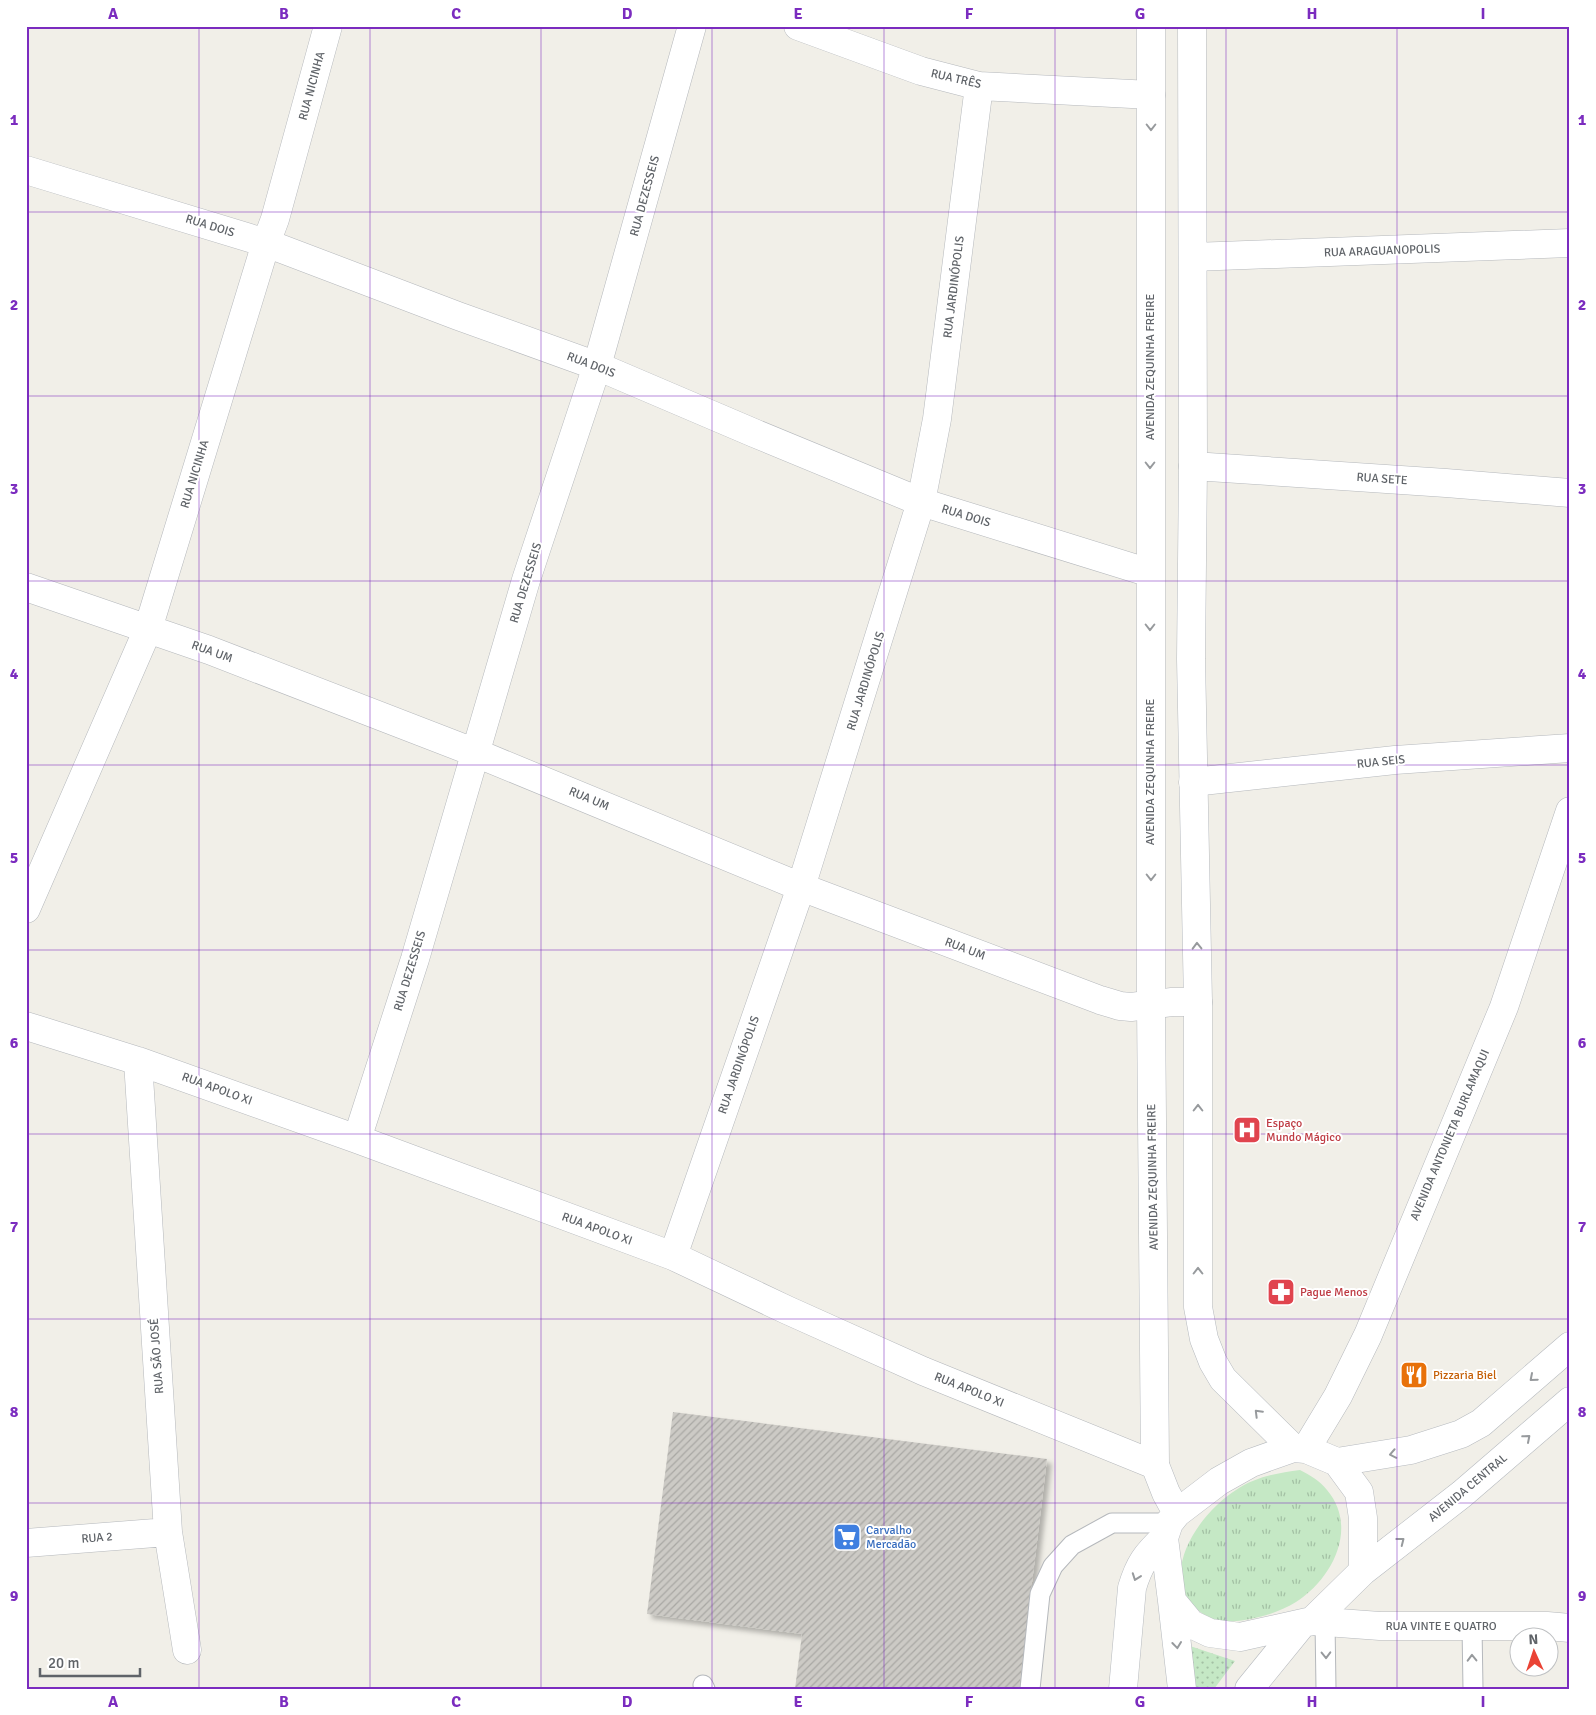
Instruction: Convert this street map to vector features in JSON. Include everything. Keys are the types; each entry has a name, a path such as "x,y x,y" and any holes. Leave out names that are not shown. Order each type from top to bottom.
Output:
{"street":[{"name":"RUA NICINHA","path":"26,909 148,629 275,219 328,26"},
{"name":"RUA DEZESSEIS","path":"357,1140 415,959 526,580 597,366 692,26"},
{"name":"RUA TRÊS","path":"798,26 921,71 979,86 1151,95"},
{"name":"AVENIDA ZEQUINHA FREIRE","path":"1151,26 1151,1004 1155,1465 1166,1494 1170,1525"},
{"path":"1192,26 1193,466 1191,659 1198,1002 1198,1307 1204,1339 1213,1362 1223,1379 1299,1448 1337,1462 1411,1450 1461,1434 1481,1423 1570,1346"},
{"name":"RUA JARDINÓPOLIS","path":"673,1256 801,887 921,502 937,419 979,86"},
{"name":"RUA DOIS","path":"26,170 266,243 449,313 597,366 921,502 1150,574"},
{"name":"RUA ARAGUANOPOLIS","path":"1193,257 1570,243"},
{"name":"RUA SETE","path":"1193,466 1570,493"},
{"name":"RUA UM","path":"26,587 218,654 476,753 801,887 1100,1000 1131,1007 1151,1004 1198,1002"},
{"name":"RUA SEIS","path":"1193,782 1395,760 1570,748"},
{"name":"AVENIDA ANTONIETA BURLAMAQUI","path":"1299,1448 1338,1396 1368,1335 1504,1006 1570,811"},
{"name":"RUA APOLO XI","path":"26,1026 138,1061 673,1256 923,1371 1155,1465"},
{"name":"RUA SÃO JOSÉ","path":"138,1061 168,1532 186,1650"},
{"name":"AVENIDA CENTRAL","path":"1313,1622 1363,1571 1462,1494 1570,1401"},
{"path":"1123,1689 1132,1588 1137,1572 1147,1554 1170,1525 1219,1481 1251,1462 1299,1448"},
{"path":"1337,1462 1359,1492 1363,1518 1363,1571"},
{"path":"1170,1525 1172,1601 1182,1689"},
{"name":"RUA 2","path":"26,1543 168,1532"},
{"name":"RUA VINTE E QUATRO","path":"1172,1601 1191,1624 1210,1633 1240,1637 1313,1622 1380,1626 1547,1626 1570,1628"},
{"path":"1248,1689 1265,1678 1313,1622"}],"lane":[{"path":"1030,1689 1040,1594 1053,1566 1072,1545 1112,1523 1170,1525"},
{"path":"1313,1622 1326,1689"},
{"path":"1472,1626 1473,1689"}],"green space":[{"path":"1300,1470 1311,1476 1327,1490 1336,1505 1341,1520 1341,1536 1337,1552 1321,1580 1296,1602 1273,1613 1256,1618 1220,1621 1203,1614 1189,1600 1182,1583 1181,1566 1186,1548 1196,1531 1208,1515 1236,1490 1266,1476"},
{"path":"1190,1646 1235,1661 1214,1689 1194,1689"}],"building":[{"name":"Carvalho Mercadão","path":"673,1412 1047,1459 1019,1689 795,1689 802,1634 647,1614"}],"place":[{"name":"Espaço Mundo Mágico","path":"1247,1130"},
{"name":"Pague Menos","path":"1281,1292"},
{"name":"Pizzaria Biel","path":"1414,1375"},
{"name":"Carvalho Mercadão","path":"847,1537"}]}
